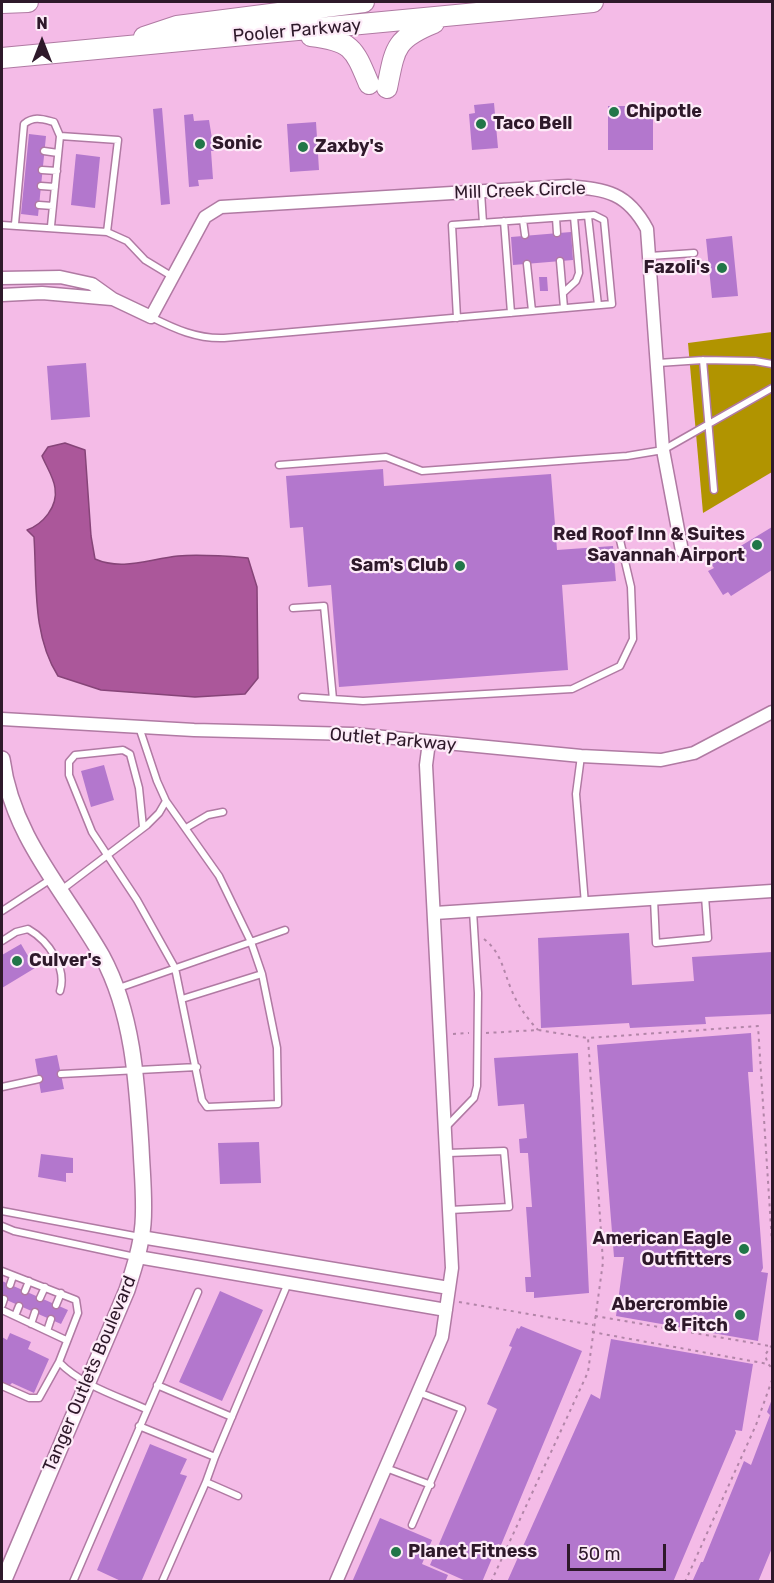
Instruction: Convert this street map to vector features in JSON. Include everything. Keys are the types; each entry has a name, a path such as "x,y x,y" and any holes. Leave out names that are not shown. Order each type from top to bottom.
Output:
{"main road":[{"path":"2,3 28,2"},
{"path":"113,48 177,26 364,2"},
{"name":"Pooler Parkway","path":"2,58 593,2"},
{"path":"282,32 332,39 356,52 378,86 395,49 414,31 452,16"}],"street":[{"name":"Mill Creek Circle","path":"151,317 205,217 221,207 568,186 596,189 621,197 637,210 647,229 663,450 682,550"},
{"path":"2,278 60,276 92,284 113,299 151,317"},
{"path":"2,295 42,293 113,299"},
{"name":"Outlet Parkway","path":"2,718 139,727 353,734 581,756 661,760 694,753 772,712"},
{"path":"336,1581 442,1337 452,1268 442,1035 426,765 429,742"},
{"name":"Tanger Outlets Boulevard","path":"2,759 10,807 29,843 103,958 115,989 135,1069 142,1172 141,1237 138,1257 89,1383 3,1581"},
{"path":"435,913 772,891"},
{"path":"141,1237 448,1299"},
{"path":"138,1257 288,1283 448,1299"}],"lane":[{"path":"15,224 25,150 24,124 30,119 54,122 60,136 51,226"},
{"path":"60,136 118,140 107,231"},
{"path":"44,152 58,153"},
{"path":"42,170 57,171"},
{"path":"40,186 55,187"},
{"path":"481,192 483,223"},
{"path":"39,205 53,206"},
{"path":"151,317 182,332 208,339 457,318 612,304 604,220 588,216 452,225 457,318"},
{"path":"588,216 598,305"},
{"path":"563,293 576,281 579,273 574,217"},
{"path":"556,218 557,233"},
{"path":"523,220 525,236"},
{"path":"504,221 511,313"},
{"path":"2,225 107,231 127,241 145,260 173,277"},
{"path":"650,256 694,253"},
{"path":"560,261 564,308"},
{"path":"527,264 532,311"},
{"path":"703,360 714,490"},
{"path":"658,363 703,360 755,361 772,364"},
{"path":"279,465 386,457 422,471 627,456 663,450 710,426 772,388"},
{"path":"302,697 363,701 572,689 620,666 633,639 631,587 619,536"},
{"path":"293,608 324,606 333,699"},
{"path":"139,727 166,801 219,876 251,942 262,974 277,1048 278,1104 207,1107 202,1100 175,968 137,900 92,832 69,775 69,762 75,755 123,750 130,754 139,788 143,827"},
{"path":"581,756 576,794 585,904"},
{"path":"2,900 4,910 107,856 159,813 166,801"},
{"path":"186,828 208,815 224,812"},
{"path":"654,899 656,943 708,938 705,896"},
{"path":"446,1127 474,1098 479,1057 476,1033 473,911"},
{"path":"2,941 16,932 28,929 39,935 61,968 64,978 60,991"},
{"path":"115,989 285,930"},
{"path":"182,999 262,974"},
{"path":"61,1074 197,1067"},
{"path":"2,1087 39,1079"},
{"path":"447,1153 504,1151 508,1207 450,1210"},
{"path":"2,1211 141,1237"},
{"path":"2,1226 14,1231 138,1257"},
{"path":"2,1272 61,1293 76,1300 78,1306 78,1313 59,1362 39,1398 29,1398 2,1386"},
{"path":"10,1285 13,1276"},
{"path":"25,1291 29,1281"},
{"path":"162,1581 206,1482 288,1283"},
{"path":"40,1298 45,1287"},
{"path":"73,1581 198,1292"},
{"path":"56,1305 61,1293"},
{"path":"15,1316 19,1305"},
{"path":"2,1310 66,1340"},
{"path":"31,1323 35,1312"},
{"path":"46,1330 51,1319"},
{"path":"59,1362 66,1370 89,1383 146,1409"},
{"path":"157,1384 232,1417"},
{"path":"412,1525 462,1409 418,1392"},
{"path":"139,1426 215,1457"},
{"path":"386,1468 430,1485"},
{"path":"206,1482 238,1496"}],"path":[{"path":"475,932 491,944 505,965 511,990 523,1014 537,1030"},
{"path":"442,1035 537,1030 588,1038 758,1026 772,1243"},
{"path":"491,1581 588,1372 603,1262 588,1038"},
{"path":"448,1299 593,1325"},
{"path":"594,1316 771,1346 765,1355 772,1368"},
{"path":"592,1332 768,1364"},
{"path":"685,1581 756,1425 772,1380"}],"shaded area":[{"path":"772,332 772,472 703,513 688,343"},
{"path":"65,443 85,450 91,536 95,559 125,564 187,555 248,558 257,587 258,678 245,694 195,697 101,690 58,676 50,660 40,626 34,537 27,530 44,519 54,502 52,476 42,456 48,447"}],"building":[{"path":"494,103 498,148 472,150 469,114 475,113 474,105"},
{"path":"608,106 653,106 653,150 608,150"},
{"path":"162,108 170,204 161,205 153,109"},
{"name":"Sonic","path":"193,114 194,121 209,120 214,151 211,151 213,179 198,180 199,186 189,187 184,115"},
{"name":"Zaxby's","path":"316,122 319,170 290,172 287,124"},
{"path":"29,134 46,136 38,216 21,214"},
{"path":"76,154 100,157 95,208 71,205"},
{"path":"571,232 573,260 513,265 511,237"},
{"name":"Fazoli's","path":"732,236 738,296 712,298 706,239"},
{"path":"539,277 547,277 548,291 540,291"},
{"path":"86,363 90,417 51,420 47,366"},
{"name":"Sam's Club","path":"383,469 384,486 551,474 557,550 613,546 616,581 562,585 568,670 339,687 331,585 308,587 303,527 290,528 286,476"},
{"name":"Red Roof Inn & Suites Savannah Airport","path":"772,527 772,570 731,596 728,592 723,595 708,571 714,568 711,564"},
{"path":"104,765 114,800 91,807 81,771"},
{"path":"629,933 632,985 694,981 692,957 772,952 772,1014 705,1017 706,1024 630,1028 629,1023 541,1028 538,938"},
{"name":"Culver's","path":"21,944 35,968 2,988 2,955"},
{"path":"751,1033 753,1072 748,1072 763,1268 761,1272 768,1273 758,1341 616,1316 624,1257 614,1257 597,1045"},
{"path":"578,1053 589,1293 534,1298 534,1292 526,1292 525,1277 531,1277 526,1207 532,1207 528,1153 520,1153 519,1139 527,1138 524,1104 498,1106 494,1058"},
{"path":"57,1055 64,1089 41,1093 35,1059"},
{"path":"259,1142 261,1183 220,1184 218,1143"},
{"path":"41,1154 73,1158 73,1173 66,1173 66,1182 38,1177"},
{"path":"2,1281 68,1310 61,1324 2,1298"},
{"path":"220,1291 263,1310 222,1401 179,1382"},
{"path":"521,1326 582,1351 501,1545 498,1544 482,1582 468,1582 430,1565 497,1409 487,1404 512,1347 509,1346 517,1328"},
{"path":"10,1333 31,1342 28,1349 49,1359 34,1393 12,1383 9,1386 2,1383 2,1337 7,1340"},
{"path":"611,1339 753,1364 742,1431 735,1430 736,1433 673,1582 507,1582 591,1394 600,1399"},
{"path":"772,1399 772,1548 758,1582 692,1582 703,1562 744,1461 751,1465 770,1415 767,1412"},
{"path":"150,1444 187,1459 180,1474 187,1476 141,1582 123,1582 97,1570"},
{"name":"Planet Fitness","path":"380,1518 432,1540 422,1564 448,1575 445,1582 352,1582"}],"place":[{"name":"Chipotle","path":"614,112"},
{"name":"Taco Bell","path":"481,124"},
{"name":"Sonic","path":"200,144"},
{"name":"Zaxby's","path":"303,147"},
{"name":"Fazoli's","path":"722,268"},
{"name":"Red Roof Inn & Suites Savannah Airport","path":"757,545"},
{"name":"Sam's Club","path":"460,566"},
{"name":"Culver's","path":"17,961"},
{"name":"American Eagle Outfitters","path":"744,1249"},
{"name":"Abercrombie & Fitch","path":"740,1315"},
{"name":"Planet Fitness","path":"396,1552"}]}
